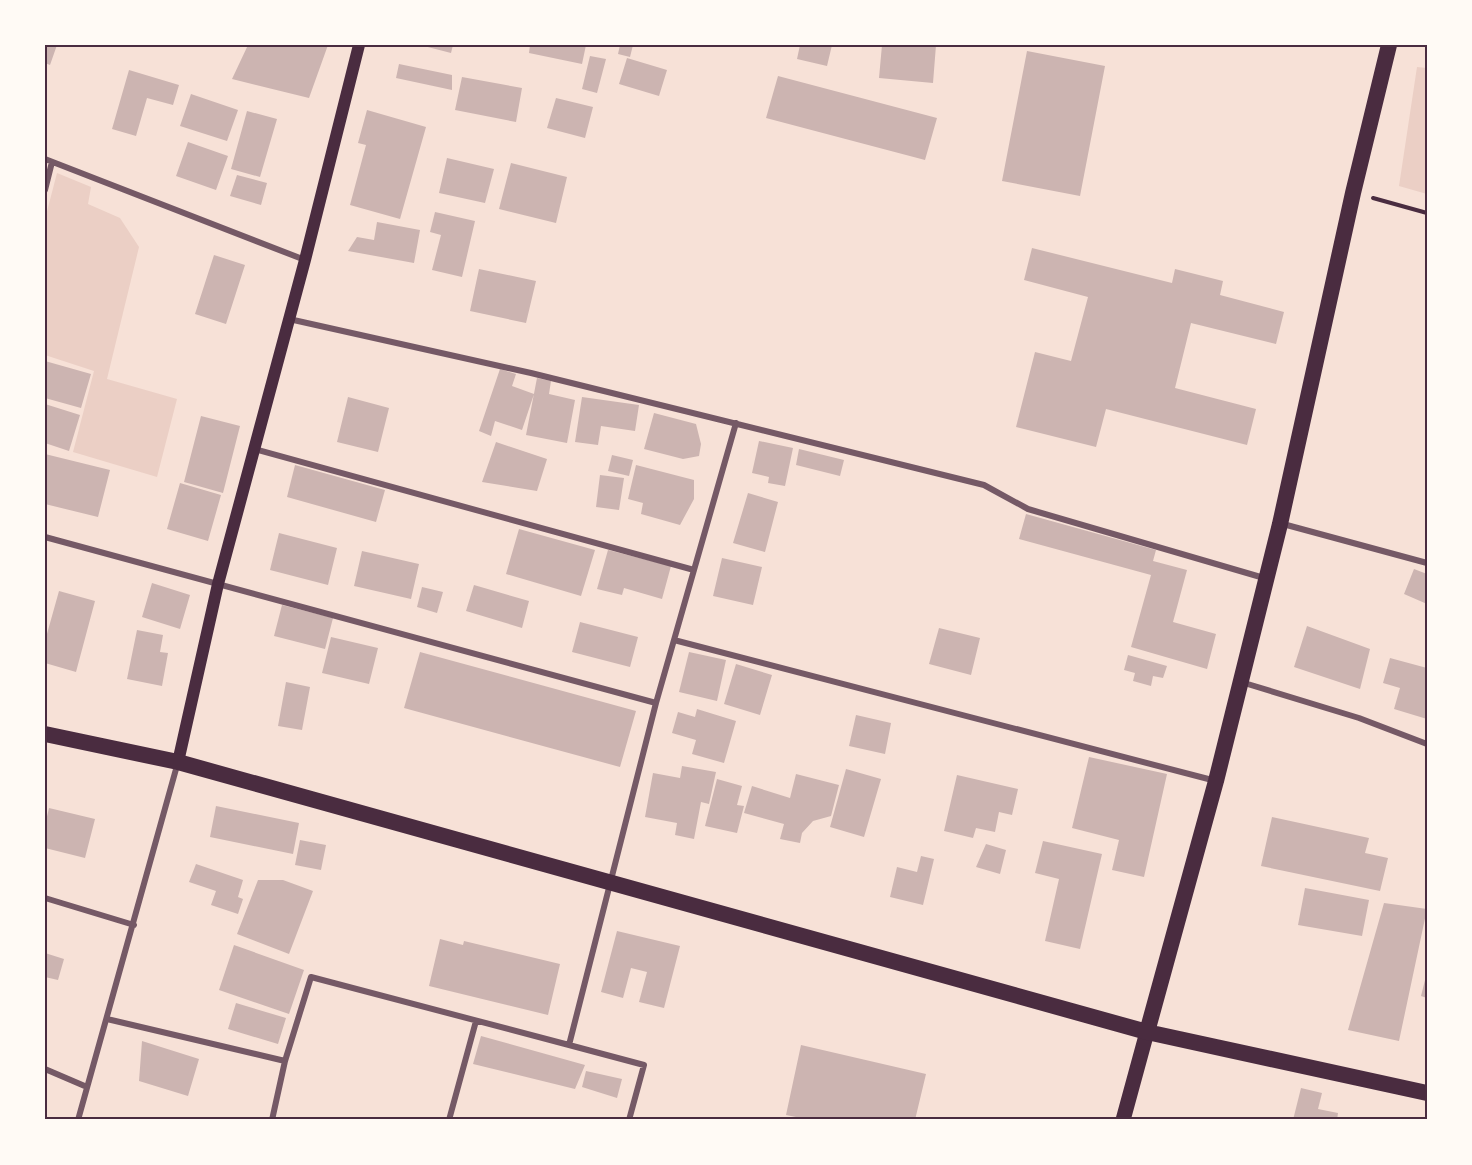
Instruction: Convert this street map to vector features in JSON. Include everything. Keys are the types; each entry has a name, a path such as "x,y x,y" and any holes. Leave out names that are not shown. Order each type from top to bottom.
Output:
{"highway":[{"path":"1147,1032 1216,781 1280,524 1353,193 1389,45"},
{"path":"45,734 178,762 1147,1032 1427,1093"}],"main road":[{"path":"178,762 218,584 305,260 359,45"},
{"path":"1123,1120 1147,1032"}],"street":[{"path":"45,159 305,260"},
{"path":"45,189 52,162"},
{"path":"289,319 519,370 984,485 1028,509 1265,578"},
{"path":"569,1045 656,703 736,423"},
{"path":"254,449 694,570"},
{"path":"1280,524 1427,563"},
{"path":"45,537 656,703"},
{"path":"674,640 1216,781"},
{"path":"1240,681 1359,718 1427,744"},
{"path":"78,1120 178,762"},
{"path":"45,898 134,925"},
{"path":"272,1120 285,1062 311,977 644,1065 629,1120"},
{"path":"107,1019 285,1062"},
{"path":"449,1120 476,1021"},
{"path":"45,1069 87,1088"}],"path":[{"path":"1353,193 1427,213"}],"shaded area":[{"path":"1417,67 1427,68 1427,194 1399,186"},
{"path":"57,173 91,187 88,204 120,218 139,247 107,379 177,399 157,477 73,452 94,371 45,355 45,219"}],"building":[{"path":"45,45 57,45 50,65 45,63"},
{"path":"248,45 328,45 309,98 232,79"},
{"path":"420,45 453,45 451,53"},
{"path":"530,45 586,45 582,64 529,53"},
{"path":"620,45 633,45 630,57 618,54"},
{"path":"800,45 832,45 827,66 797,59"},
{"path":"882,45 936,45 933,83 879,78"},
{"path":"1027,51 1105,66 1080,196 1002,181"},
{"path":"590,56 606,59 597,93 582,89"},
{"path":"627,58 667,70 659,96 619,84"},
{"path":"399,64 452,75 452,90 396,78"},
{"path":"129,70 179,85 173,105 147,98 136,136 112,129"},
{"path":"778,76 937,118 925,160 766,118"},
{"path":"462,77 522,88 516,122 455,110"},
{"path":"191,94 238,110 227,141 180,126"},
{"path":"556,98 593,107 585,138 547,128"},
{"path":"367,110 426,127 400,219 350,205 366,145 358,143"},
{"path":"247,111 277,119 260,177 231,169"},
{"path":"188,142 228,156 216,190 176,176"},
{"path":"447,158 494,169 485,203 439,193"},
{"path":"511,163 567,177 556,223 499,209"},
{"path":"237,175 267,183 261,205 230,196"},
{"path":"435,212 475,221 462,277 432,270 441,235 430,232"},
{"path":"377,222 420,230 414,263 348,251 357,237 374,240"},
{"path":"1032,248 1172,283 1175,269 1223,281 1220,295 1284,312 1276,344 1191,323 1175,388 1256,409 1247,445 1106,409 1096,447 1016,427 1035,352 1071,361 1088,297 1024,280"},
{"path":"214,255 245,265 226,324 195,314"},
{"path":"479,269 536,281 526,323 470,311"},
{"path":"45,361 91,374 81,408 45,398"},
{"path":"500,369 516,374 512,386 534,394 522,430 495,421 491,436 479,431"},
{"path":"537,378 551,381 549,394 575,400 567,443 526,435"},
{"path":"348,397 389,408 378,452 337,442"},
{"path":"582,397 639,405 635,431 601,426 598,445 575,442"},
{"path":"45,404 80,415 69,451 45,443"},
{"path":"654,413 696,424 701,444 699,456 683,459 644,449"},
{"path":"201,416 240,426 223,493 184,482"},
{"path":"759,441 793,448 785,486 768,483 769,477 752,473"},
{"path":"496,442 547,459 537,491 482,482"},
{"path":"799,449 844,460 840,476 796,465"},
{"path":"45,454 110,470 98,517 45,504"},
{"path":"612,455 633,460 629,476 608,471"},
{"path":"295,465 385,490 376,522 287,497"},
{"path":"636,465 694,480 694,499 680,525 641,514 643,503 628,499"},
{"path":"600,475 624,478 619,510 596,507"},
{"path":"180,483 221,495 208,541 167,529"},
{"path":"748,493 778,502 765,552 733,543"},
{"path":"1026,514 1156,550 1153,561 1187,570 1173,622 1216,634 1207,669 1131,647 1151,575 1019,539"},
{"path":"519,529 595,550 581,596 506,574"},
{"path":"279,533 337,548 328,585 270,570"},
{"path":"608,550 671,566 662,599 624,588 622,595 597,589"},
{"path":"362,551 419,564 411,599 354,586"},
{"path":"722,558 762,567 753,605 713,596"},
{"path":"1414,569 1427,574 1427,604 1404,594"},
{"path":"152,583 190,595 180,629 142,617"},
{"path":"474,585 529,601 522,628 466,611"},
{"path":"422,587 443,592 437,613 417,607"},
{"path":"59,591 95,601 76,672 45,663 45,641"},
{"path":"282,605 333,618 325,649 274,636"},
{"path":"580,622 638,637 630,667 572,652"},
{"path":"1307,626 1370,649 1360,689 1294,667"},
{"path":"939,628 980,638 971,675 929,664"},
{"path":"137,630 163,635 160,652 168,653 162,686 127,679"},
{"path":"331,637 378,648 369,684 322,673"},
{"path":"420,652 636,711 620,767 404,708"},
{"path":"689,652 726,660 717,701 679,692"},
{"path":"1128,655 1167,666 1163,678 1153,676 1151,686 1133,681 1135,673 1124,670"},
{"path":"1390,658 1427,668 1427,719 1394,709 1400,688 1383,683"},
{"path":"736,664 772,675 760,715 724,704"},
{"path":"286,682 310,687 302,730 278,726"},
{"path":"697,709 736,721 724,763 692,754 696,740 672,733 678,712 695,717"},
{"path":"856,715 891,723 885,754 849,746"},
{"path":"1089,757 1167,774 1144,877 1112,870 1119,840 1072,828"},
{"path":"682,766 716,772 709,804 701,802 694,839 675,835 677,823 645,817 653,773 680,778"},
{"path":"846,769 881,779 864,837 830,827"},
{"path":"796,774 839,785 831,816 813,821 802,833 800,843 780,839 784,824 744,813 752,786 790,798"},
{"path":"957,775 1018,789 1012,815 999,812 995,832 976,828 973,838 944,831"},
{"path":"717,779 742,786 737,805 744,806 737,833 705,826"},
{"path":"216,806 299,823 293,854 210,837"},
{"path":"49,808 95,819 85,858 45,848 45,825"},
{"path":"1272,817 1369,838 1365,853 1388,858 1380,891 1261,866"},
{"path":"300,840 326,845 321,870 295,865"},
{"path":"1043,841 1102,854 1080,949 1045,941 1059,879 1035,873"},
{"path":"986,844 1006,850 1000,874 976,867"},
{"path":"921,856 934,859 923,905 890,897 897,867 917,872"},
{"path":"196,864 243,880 238,897 243,899 238,914 211,905 216,891 189,882"},
{"path":"258,880 283,880 313,891 289,954 237,934"},
{"path":"1305,888 1369,900 1362,936 1298,925"},
{"path":"1384,903 1427,909 1399,1041 1348,1030"},
{"path":"617,931 680,946 664,1008 639,1002 647,972 631,968 623,998 601,992"},
{"path":"440,939 463,945 464,941 560,964 548,1015 429,986"},
{"path":"234,945 304,970 289,1014 219,990"},
{"path":"45,953 64,959 58,980 45,977"},
{"path":"1427,976 1427,998 1421,996"},
{"path":"236,1003 286,1018 278,1044 228,1029"},
{"path":"481,1036 585,1065 575,1089 473,1064"},
{"path":"142,1041 199,1059 188,1096 139,1081"},
{"path":"801,1045 926,1074 915,1120 811,1120 786,1115"},
{"path":"586,1071 622,1079 617,1098 582,1087"},
{"path":"1301,1088 1322,1093 1318,1109 1338,1113 1337,1120 1293,1120"}]}
